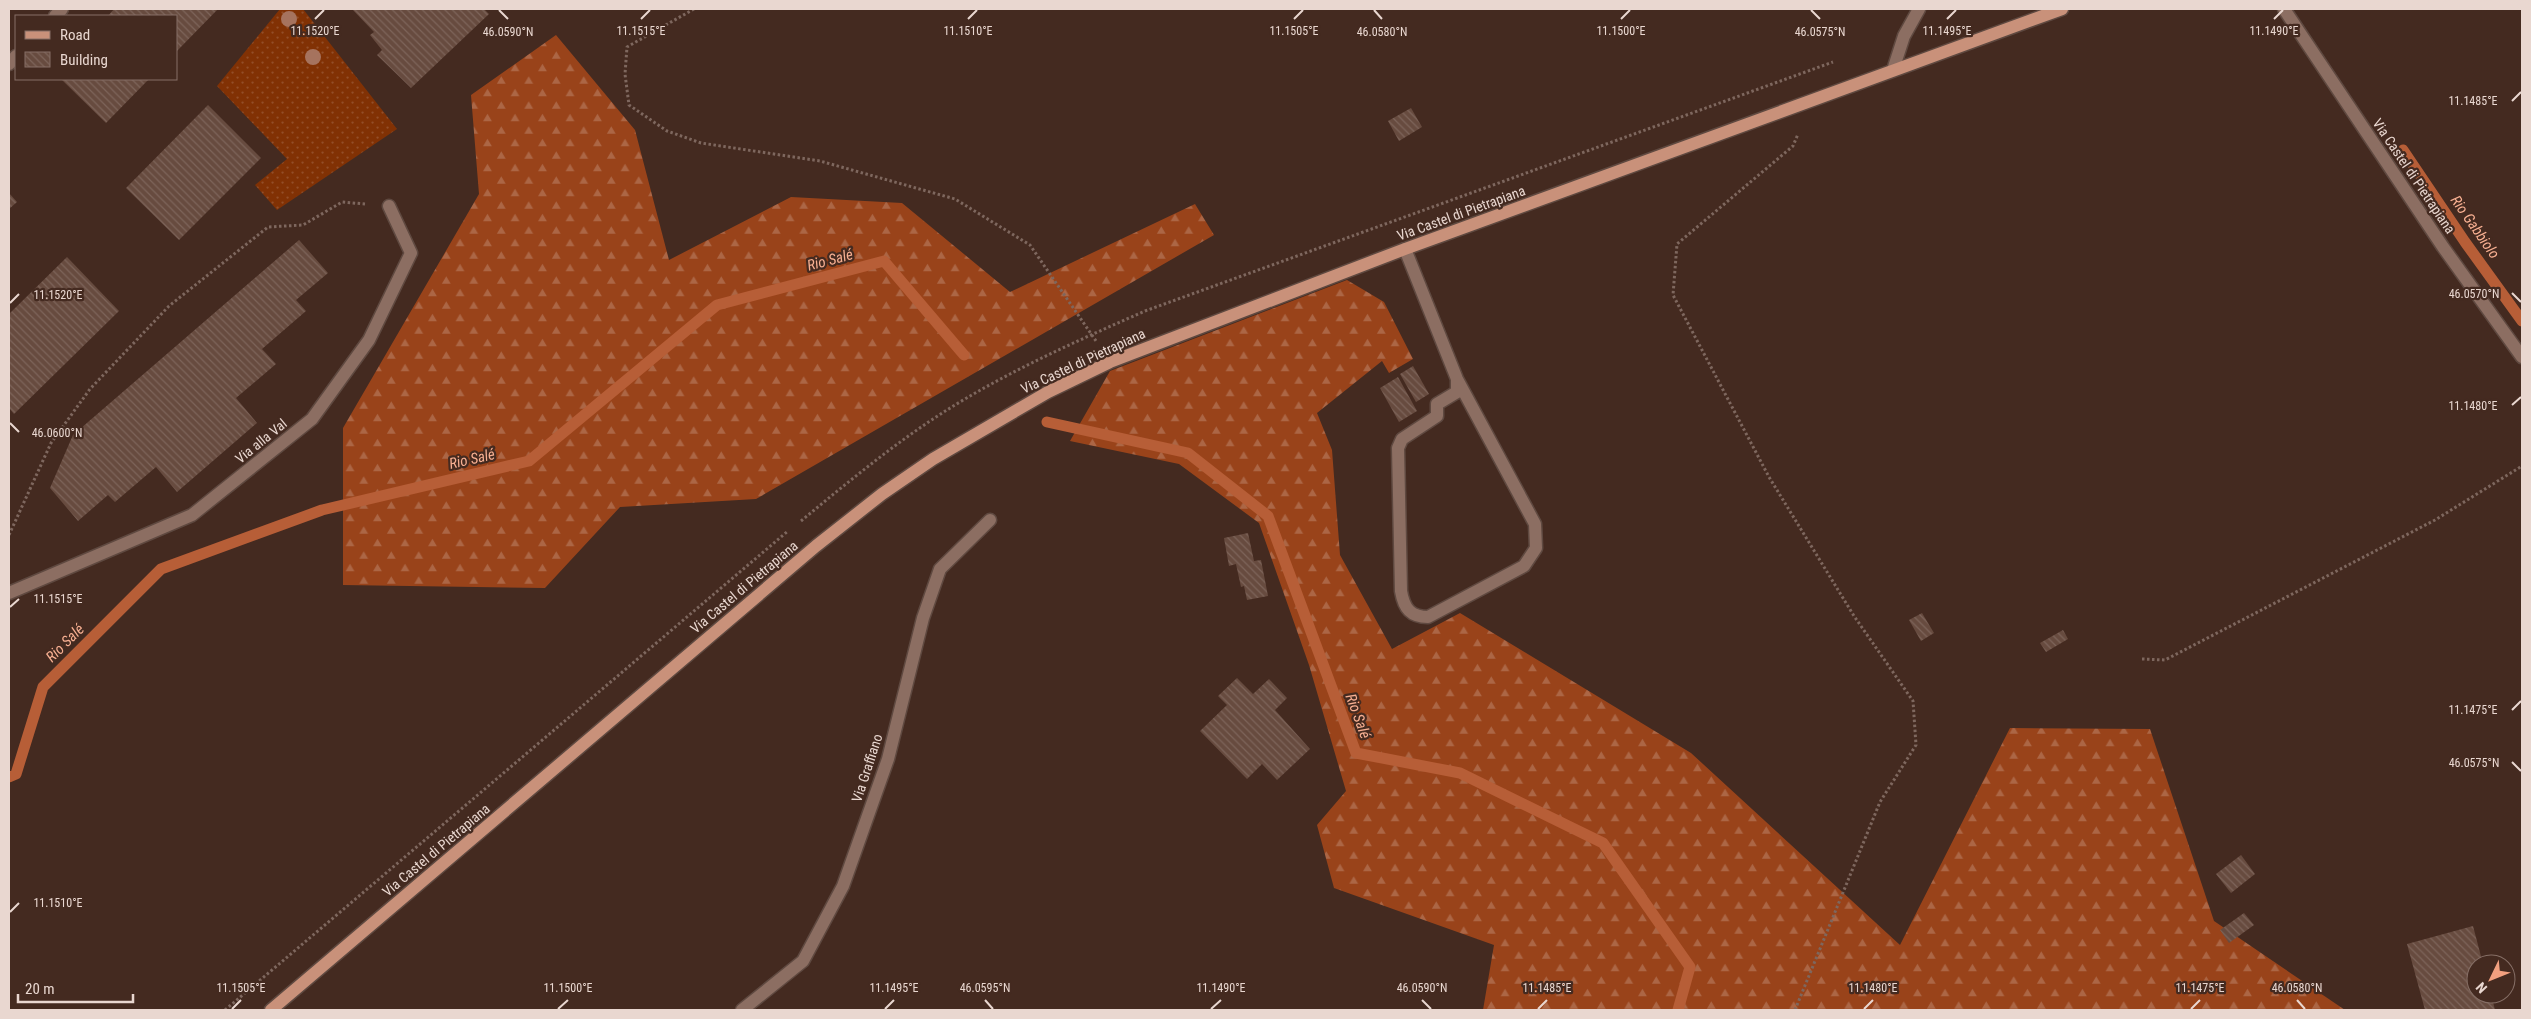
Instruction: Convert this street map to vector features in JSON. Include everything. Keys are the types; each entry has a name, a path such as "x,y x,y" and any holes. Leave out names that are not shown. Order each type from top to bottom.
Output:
{"main road":[{"name":"Via Castel di Pietrapiana","path":"271,1010 752,600 882,494 989,424 1048,392 1110,362 1404,249 2062,9"}],"street":[{"path":"1893,70 1904,36 1919,9"},
{"name":"Via Castel di Pietrapiana","path":"2284,9 2443,247 2522,357"},
{"name":"Via alla Val","path":"9,593 192,515 312,419 369,340 411,253 389,206"},
{"path":"1404,249 1457,380 1535,524 1536,548 1524,566 1428,617 1417,617 1407,611 1401,591 1398,448 1408,435 1437,416 1437,404 1457,392 1457,380"},
{"name":"Via Graffiano","path":"742,1010 803,961 844,886 888,759 923,618 940,569 990,520"}],"path":[{"path":"694,9 627,47 625,74 628,105 666,131 701,143 820,161 955,199 1030,245 1110,362"},
{"path":"225,1010 856,475 927,423 1006,377 1092,334 1145,311 1835,61"},
{"path":"1795,1010 1880,802 1916,745 1913,702 1854,616 1769,477 1673,295 1677,244 1793,146 1814,99"},
{"path":"9,535 51,442 90,389 169,306 268,227 303,226 342,202 389,206"},
{"path":"2142,659 2165,660 2435,520 2522,466"}],"green space":[{"path":"556,35 635,130 669,260 791,197 902,203 1010,292 1195,204 1214,235 756,499 620,507 545,588 343,585 343,428 479,194 471,95"},
{"path":"1347,280 1384,302 1413,359 1389,373 1382,361 1317,413 1332,450 1340,555 1392,649 1460,613 1691,753 1900,945 2010,728 2150,729 2214,921 2345,1010 1483,1010 1494,945 1334,888 1317,825 1346,791 1309,665 1259,523 1179,464 1070,441 1110,371"}],"shaded area":[{"path":"280,9 303,9 397,129 277,210 255,185 287,159 217,86"}],"building":[{"path":"114,9 218,9 178,50 178,15 109,15"},
{"path":"352,9 484,9 489,14 411,88 377,55 382,50 370,35 374,32"},
{"path":"62,80 148,80 106,123"},
{"path":"208,105 261,158 179,240 126,188"},
{"path":"1411,108 1422,127 1399,141 1388,121"},
{"path":"9,193 17,202 9,209"},
{"path":"299,240 328,273 296,300 306,311 262,349 276,364 236,398 257,423 177,492 156,467 115,502 108,495 78,521 50,488 73,435"},
{"path":"67,257 119,311 14,414 9,408 9,314"},
{"path":"1413,366 1429,394 1416,402 1400,374"},
{"path":"1398,377 1417,411 1399,422 1380,388"},
{"path":"1248,533 1254,561 1261,560 1268,596 1247,600 1244,586 1241,587 1236,564 1229,566 1224,538"},
{"path":"1922,613 1934,633 1921,641 1909,620"},
{"path":"2063,630 2068,639 2046,652 2040,643"},
{"path":"1237,678 1253,694 1269,679 1287,698 1275,710 1310,749 1277,780 1262,764 1247,779 1200,731 1227,705 1218,696"},
{"path":"2241,855 2255,874 2231,893 2216,874"},
{"path":"2244,913 2254,925 2229,943 2220,930"},
{"path":"2473,926 2480,954 2466,954 2466,1004 2494,1004 2495,1010 2425,1010 2407,944"}],"waterway":[{"name":"Rio Gabbiolo","path":"2403,150 2465,242 2522,321"},
{"name":"Rio Salé","path":"9,777 16,774 43,687 161,569 322,510 529,461 717,305 884,261 964,355"},
{"name":"Rio Salé","path":"1047,422 1188,453 1268,516 1356,753 1460,773 1603,843 1690,967 1678,1010"}]}
